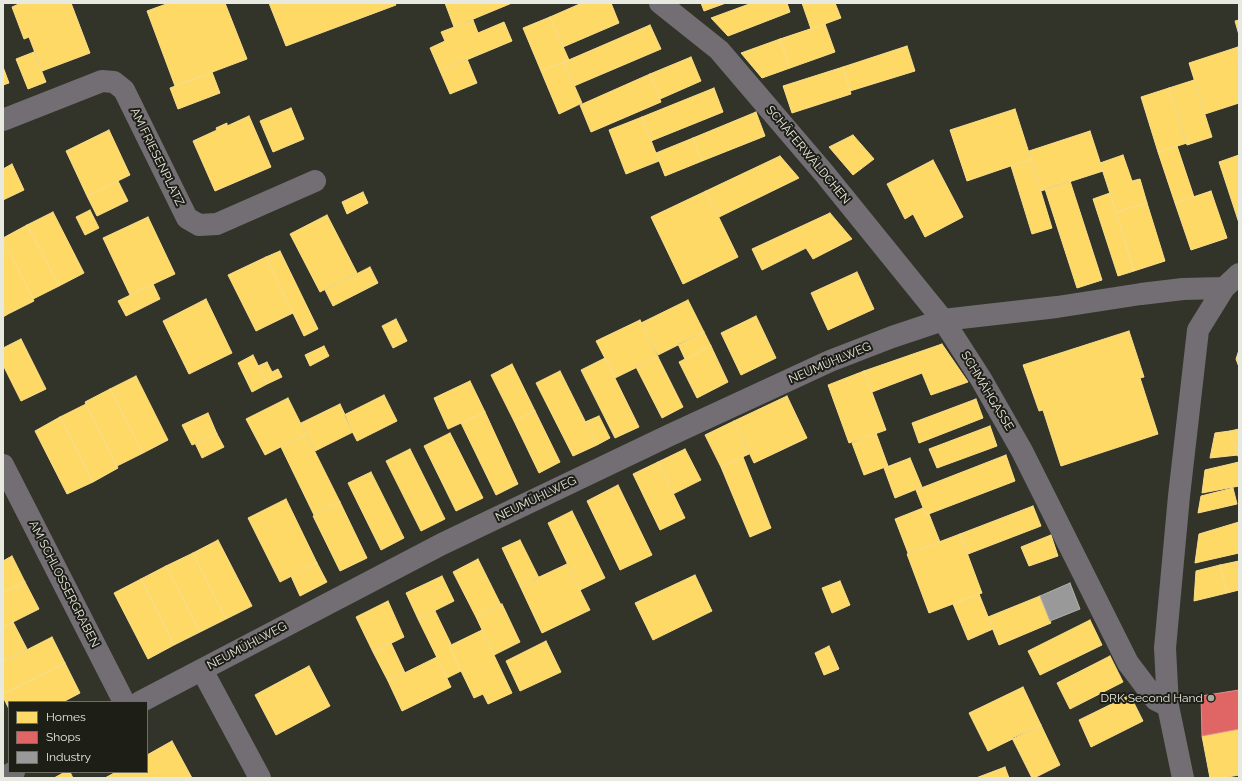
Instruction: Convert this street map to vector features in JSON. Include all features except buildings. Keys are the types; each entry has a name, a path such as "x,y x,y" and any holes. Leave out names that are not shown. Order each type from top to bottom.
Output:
{"street":[{"name":"SCHÄFERWÄLDCHEN","path":"660,3 719,50 824,173 943,320"},
{"name":"AM FRIESENPLATZ","path":"3,120 102,81 114,82 124,90 187,218 199,225 217,224 315,181"},
{"path":"943,320 1057,307 1232,281"},
{"path":"1183,778 1168,706 1165,648 1179,496 1198,330 1232,281"},
{"name":"NEUMÜHLWEG","path":"142,701 442,544 670,435 830,361 892,337 943,320"},
{"name":"SCHMÄHGASSE","path":"943,320 981,379 1022,451 1128,663 1156,700 1168,706"},
{"name":"AM SCHLOSSERGRABEN","path":"3,465 123,701"},
{"path":"202,670 260,778"},
{"path":"3,778 12,773"}],"place":[{"name":"DRK Second Hand","path":"1211,698"}]}
